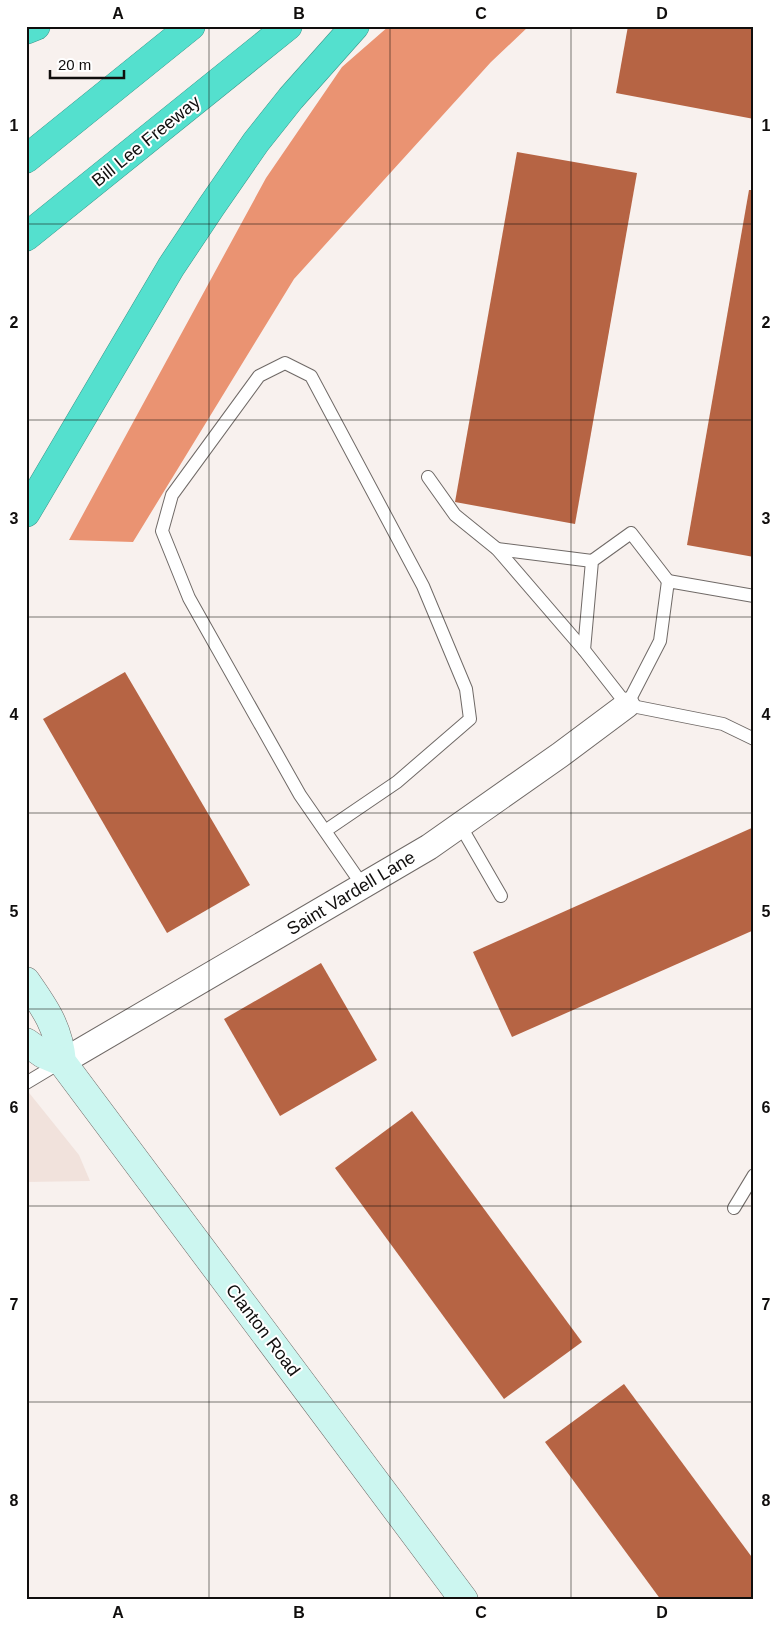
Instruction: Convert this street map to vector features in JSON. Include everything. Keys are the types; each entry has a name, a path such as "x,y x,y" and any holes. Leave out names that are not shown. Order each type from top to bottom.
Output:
{"highway":[{"path":"26,30 36,26"},
{"path":"26,159 191,26"},
{"name":"Bill Lee Freeway","path":"26,237 288,26"},
{"path":"26,513 171,267 211,207 256,142 291,98 355,26"}],"main road":[{"name":"Clanton Road","path":"26,981 53,1022 59,1041 62,1062 464,1600"},
{"name":"Clanton Road","path":"26,1042 43,1054 62,1062"}],"street":[{"name":"Saint Vardell Lane","path":"62,1062 429,847 553,760 627,705"}],"lane":[{"path":"325,831 397,782 470,719 466,689 422,586 311,376 285,363 259,376 172,495 162,531 189,598 300,795 363,886"},
{"path":"428,477 455,515 497,549 584,650 627,705 723,724 754,739"},
{"path":"497,549 592,561 631,533 668,581 754,596"},
{"path":"584,650 592,561"},
{"path":"627,705 660,641 668,581"},
{"path":"460,825 501,896"},
{"path":"26,1083 62,1062"},
{"path":"734,1208 754,1175"}],"shaded area":[{"path":"389,26 529,26 491,62 294,279 133,542 69,540 266,178 342,67"},
{"path":"26,1089 79,1155 90,1181 26,1182"}],"building":[{"path":"628,26 754,26 754,119 616,93"},
{"path":"517,152 637,173 575,524 455,502"},
{"path":"749,190 754,190 754,557 687,545"},
{"path":"125,672 250,885 167,933 43,719"},
{"path":"754,827 754,930 512,1037 473,952"},
{"path":"321,963 377,1060 280,1116 224,1019"},
{"path":"412,1111 582,1342 504,1399 335,1168"},
{"path":"624,1384 754,1560 754,1600 661,1600 545,1442"}]}
